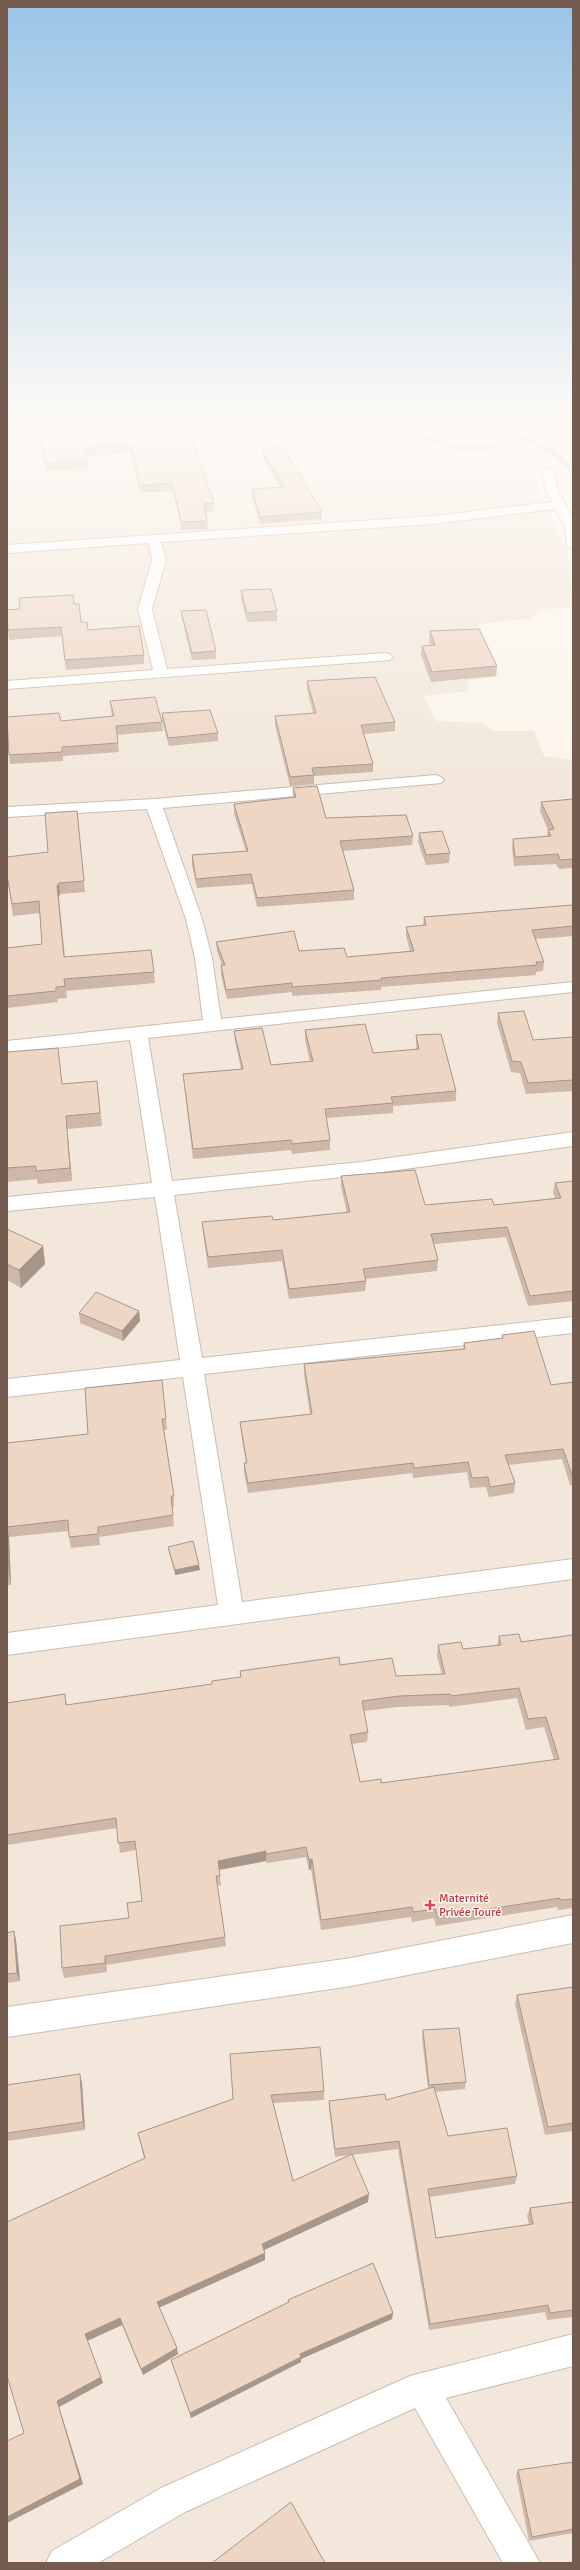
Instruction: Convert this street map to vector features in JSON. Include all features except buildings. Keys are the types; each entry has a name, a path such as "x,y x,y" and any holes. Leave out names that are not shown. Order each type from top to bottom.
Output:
{"street":[{"path":"7,549 199,536"},
{"path":"571,536 573,546"},
{"path":"154,539 159,560 145,610 161,673"},
{"path":"7,685 385,657"},
{"path":"7,812 154,804 436,780"},
{"path":"154,804 159,826 194,919 207,973 213,1025"},
{"path":"7,1047 138,1032 573,988"},
{"path":"138,1032 232,1614"},
{"path":"7,1204 164,1189 507,1150 573,1139"},
{"path":"7,1388 192,1366 573,1325"},
{"path":"7,1644 573,1569"},
{"path":"7,2022 351,1972 573,1929"},
{"path":"64,2563 173,2500 422,2388 573,2350"},
{"path":"422,2388 522,2563"}],"shaded area":[{"path":"7,536 560,536 568,553 573,608 542,609 531,618 479,624 499,676 467,681 469,691 423,696 436,721 484,723 492,731 534,731 544,756 573,760 573,2563 7,2563"}],"place":[{"name":"Maternité Privée Touré","path":"430,1905"}]}
